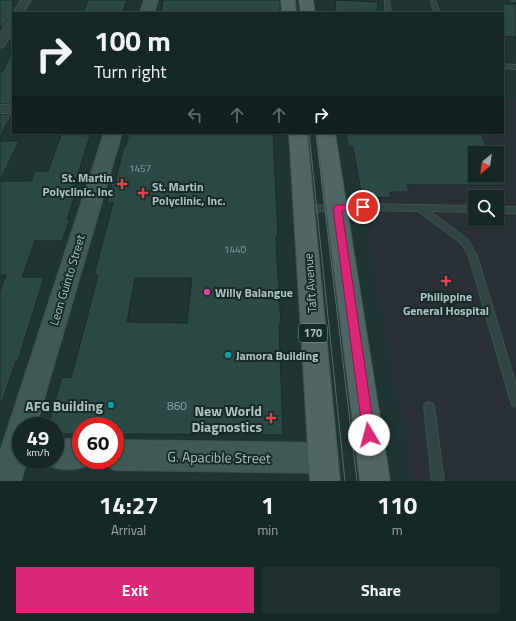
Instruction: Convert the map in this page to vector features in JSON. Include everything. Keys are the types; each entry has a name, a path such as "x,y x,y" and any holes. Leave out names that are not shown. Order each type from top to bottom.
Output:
{"main road":[{"path":"288,0 289,12"},
{"path":"306,0 308,12"},
{"name":"Taft Avenue","path":"298,134 324,470"},
{"path":"326,134 375,481"}],"street":[{"path":"19,12 26,0"},
{"path":"147,12 151,0"},
{"path":"0,44 12,24"},
{"path":"0,108 12,109"},
{"name":"Leon Guinto Street","path":"24,417 112,134"},
{"name":"G. Apacible Street","path":"124,456 324,470"},
{"name":"Leon Guinto Street","path":"6,481 12,458"}],"lane":[{"path":"387,0 388,12"},
{"path":"433,0 437,12"},
{"path":"504,66 516,66"},
{"path":"304,209 468,210"},
{"path":"421,209 464,241 473,256 516,402"},
{"path":"504,210 516,210"},
{"path":"429,407 438,481"}],"shaded area":[{"name":"Philippine General Hospital","path":"504,100 516,101 516,481 413,481 349,134 504,134"}],"building":[{"path":"0,0 13,0 12,18 8,19 3,27 0,27"},
{"path":"88,0 127,0 122,12 83,12"},
{"path":"163,0 280,0 280,12 161,12"},
{"path":"335,0 378,2 377,12 336,12"},
{"path":"503,4 516,4 516,37 504,36"},
{"path":"12,53 12,104 0,104 0,71 3,71"},
{"path":"0,114 12,114 0,137"},
{"path":"62,134 91,134 72,192 76,192 67,219 70,219 62,241 35,241 22,277 44,277 18,361 16,361 2,402 0,401 0,291 6,275 0,275 0,181 31,181 35,171 48,171"},
{"path":"129,134 273,134 278,237 276,237 281,324 279,324 283,435 124,434 124,417 72,417 72,434 64,434 64,417 51,417 62,377 71,378 98,275 94,275 113,203 107,203 112,183 115,183 124,146 126,146","holes":["135,278 192,278 187,323 127,322"]},
{"path":"346,134 481,134 486,146 468,146 468,182 502,182 503,185 407,185 409,192 390,192 391,198 362,197 353,147 348,147"},
{"path":"0,141 19,141 0,181"}],"tram line":[{"path":"300,0 302,12"},
{"path":"309,134 345,481"},
{"path":"316,134 357,481"}],"place":[{"name":"St. Martin Polyclinic. Inc","path":"122,184"},
{"name":"St. Martin Polyclinic, Inc.","path":"143,193"},
{"name":"Philippine General Hospital","path":"446,281"},
{"name":"Willy Balangue","path":"207,292"},
{"name":"Jamora Building","path":"228,355"},
{"name":"AFG Building","path":"111,405"},
{"name":"New World Diagnostics","path":"271,418"}],"route":[{"path":"363,207 337,208 369,435"}]}
